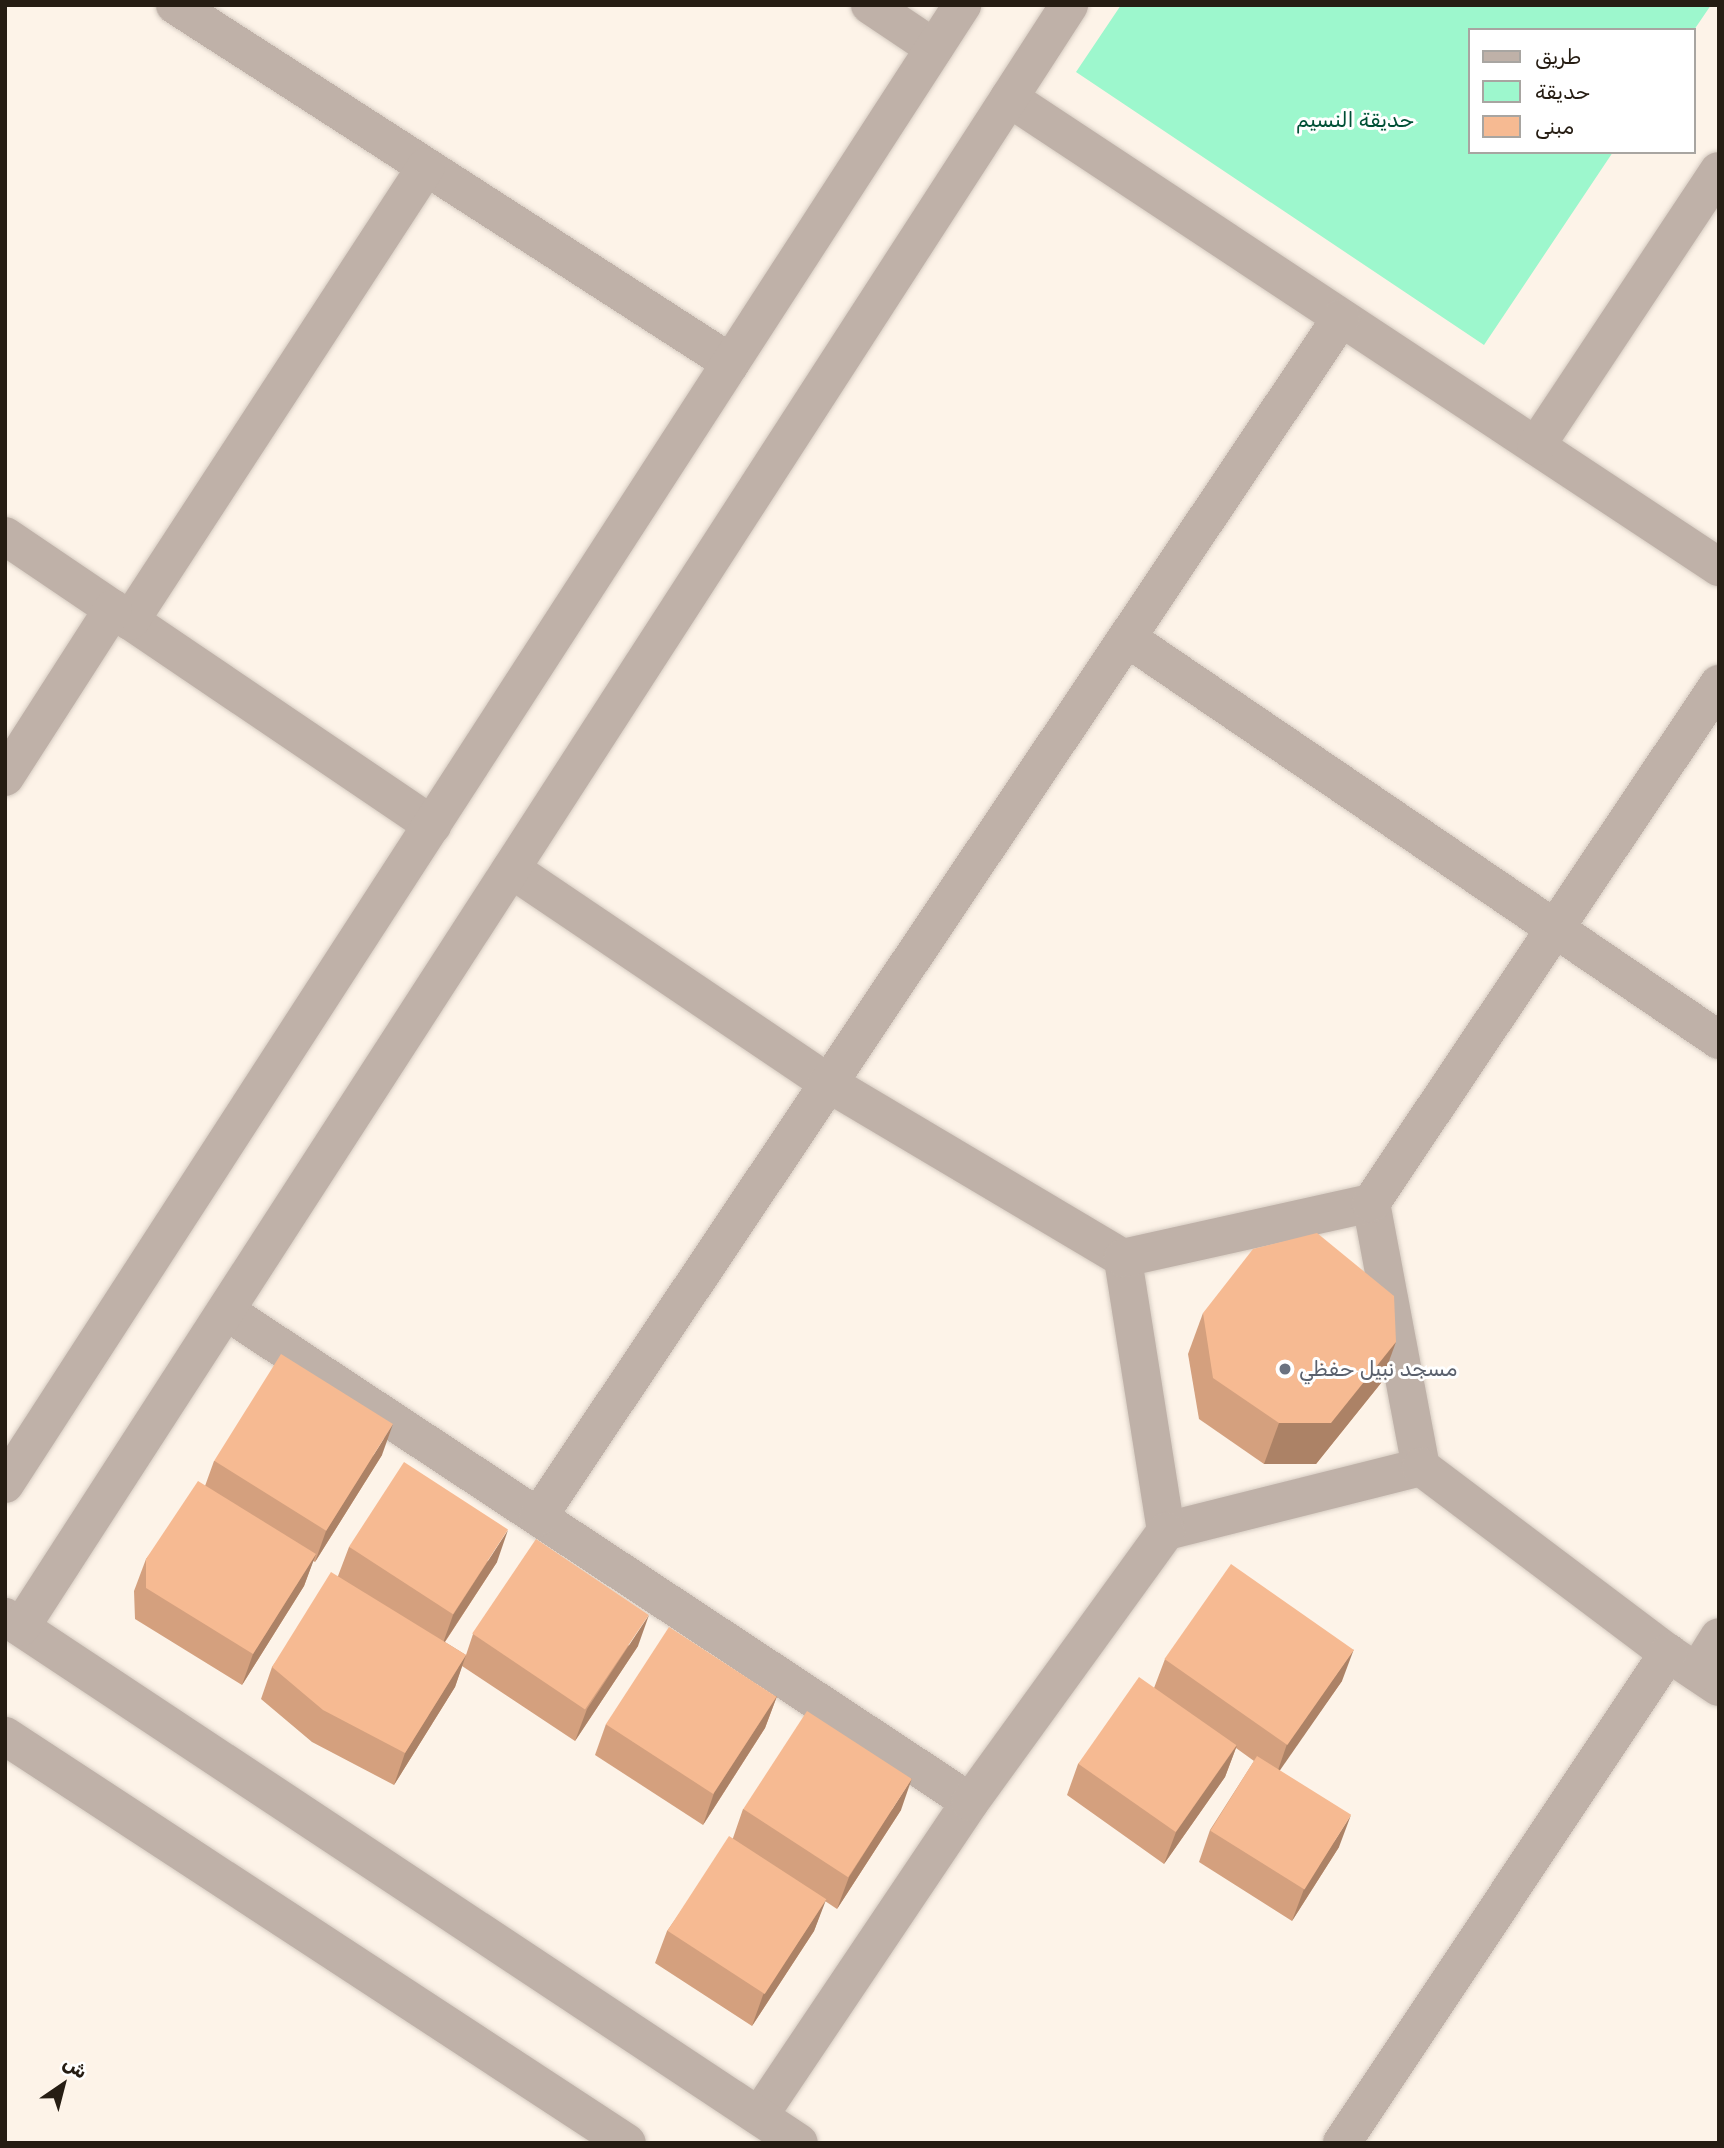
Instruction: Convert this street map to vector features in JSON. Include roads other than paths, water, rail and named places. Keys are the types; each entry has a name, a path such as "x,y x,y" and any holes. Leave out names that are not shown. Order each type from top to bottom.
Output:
{"street":[{"path":"175,5 731,363"},
{"path":"870,5 934,48"},
{"path":"5,1484 962,5"},
{"path":"799,2143 13,1622 226,1311 1069,5"},
{"path":"1009,98 1719,567"},
{"path":"5,778 122,615 426,167"},
{"path":"1536,446 1719,172"},
{"path":"538,1517 1341,318"},
{"path":"5,536 432,825"},
{"path":"1127,638 1719,1040"},
{"path":"511,869 828,1083 1123,1258 1371,1203 1719,684"},
{"path":"1371,1203 1421,1467 1695,1671"},
{"path":"1123,1258 1166,1531"},
{"path":"226,1311 970,1802"},
{"path":"759,2116 970,1802 1166,1531 1421,1467"},
{"path":"1342,2143 1719,1637"},
{"path":"5,1736 627,2143"}],"place":[{"name":"مسجد نبيل حفظي","path":"1285,1369"}],"park label":[{"name":"حدیقة النسیم","path":"1355,120"}]}
